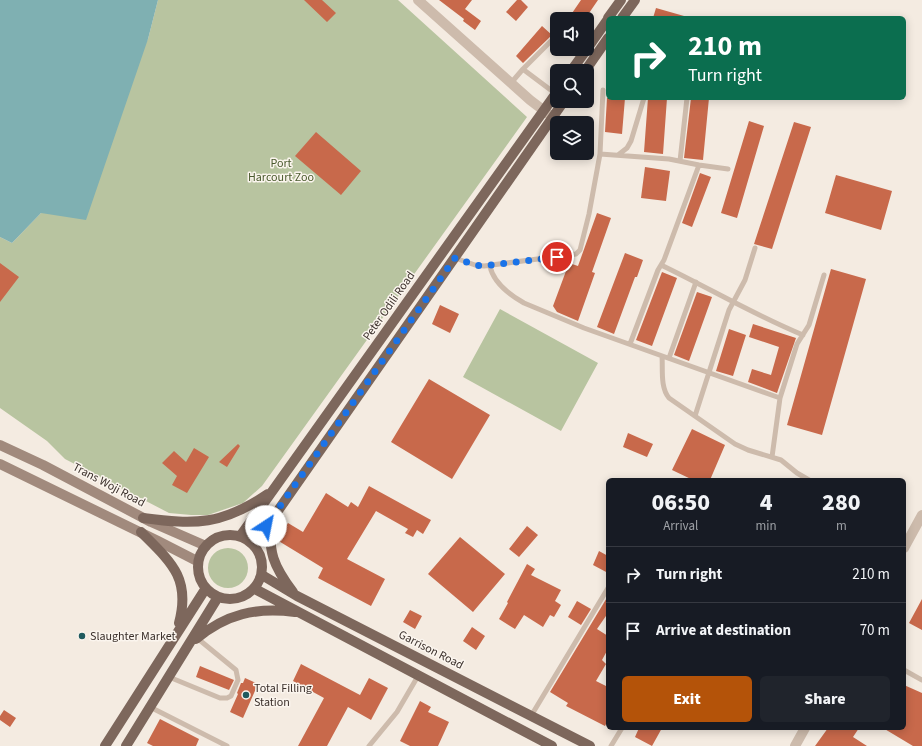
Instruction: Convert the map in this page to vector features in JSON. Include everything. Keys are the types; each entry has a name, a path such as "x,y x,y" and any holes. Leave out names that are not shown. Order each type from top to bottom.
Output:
{"main road":[{"path":"609,16 621,0"},
{"path":"623,16 635,0"},
{"path":"594,39 606,21"},
{"path":"590,64 606,41"},
{"path":"576,64 581,58"},
{"name":"Peter Odili Road","path":"254,545 455,258 548,114 550,108"},
{"name":"Peter Odili Road","path":"241,535 548,114 555,108"},
{"name":"Trans Woji Road","path":"0,445 43,465 143,518 206,546"},
{"path":"0,464 141,532 197,561"},
{"path":"143,518 186,523 203,522 223,517 249,506 274,490"},
{"path":"273,517 270,544 273,556 283,579 297,596"},
{"path":"141,532 171,564 180,583 184,600 177,632"},
{"path":"231,534 241,535 254,545 259,551 262,562 262,575 255,589 242,597 232,600 218,598 206,588 200,579 197,561 202,550 210,541 220,536 231,534"},
{"name":"Garrison Road","path":"262,575 297,596 590,746"},
{"path":"105,746 206,588"},
{"path":"255,589 552,746"},
{"path":"126,746 188,646 196,637 218,598"},
{"path":"196,637 218,624 238,615 260,611 282,610 300,613"}],"street":[{"path":"418,0 548,114"},
{"path":"906,544 922,515"},
{"path":"795,746 804,730"}],"lane":[{"path":"511,83 550,42"},
{"path":"524,70 550,89"},
{"path":"455,258 475,265 490,266 576,254 580,250 590,214 600,154 603,90"},
{"path":"618,155 627,148 631,141 643,100"},
{"path":"680,161 687,100"},
{"path":"600,154 669,158 698,165 728,169"},
{"path":"630,344 658,270 662,265 670,246 698,165"},
{"path":"695,416 730,310 744,280 755,248"},
{"path":"662,265 776,324 802,335"},
{"path":"490,266 491,273 494,278 524,304 584,328 780,398"},
{"path":"772,457 780,398 797,344 808,325 824,275"},
{"path":"668,358 696,282"},
{"path":"662,356 663,387 668,398 735,444 748,450 781,460 806,478"},
{"path":"531,716 606,591"},
{"path":"169,677 220,698 227,698 231,696 238,680 236,670 196,637"},
{"path":"906,671 922,680"},
{"path":"369,746 397,712 418,676"},
{"path":"150,706 227,746"},
{"path":"611,746 621,730"}],"green space":[{"name":"Port Harcourt Zoo","path":"158,0 398,0 527,117 262,486 243,503 208,515 169,513 65,459 47,441 0,408 0,237 12,243 41,213 148,39"},
{"path":"500,309 598,363 561,431 463,377"},
{"path":"224,548 232,548 239,551 245,557 248,568 245,579 239,585 232,588 224,588 217,585 211,579 208,572 208,564 211,557 217,551"}],"water":[{"path":"0,0 158,0 148,39 86,220 41,213 12,243 0,237"}],"building":[{"path":"304,0 322,0 336,13 327,22"},
{"path":"439,0 472,0 465,9 481,21 475,30 463,21 464,19"},
{"path":"517,0 521,0 528,7 516,21 506,12"},
{"path":"581,0 598,0 590,12 573,12"},
{"path":"656,8 684,16 654,16"},
{"path":"542,26 550,33 550,37 523,63 516,56"},
{"path":"607,100 625,100 622,134 605,132"},
{"path":"648,100 667,100 663,154 644,152"},
{"path":"691,100 709,100 703,160 684,158"},
{"path":"749,121 764,126 737,218 721,213"},
{"path":"794,122 811,127 772,249 754,244"},
{"path":"316,132 361,171 341,195 295,156"},
{"path":"645,167 670,171 666,201 641,198"},
{"path":"700,173 711,177 692,227 682,223"},
{"path":"836,175 892,191 881,230 825,213"},
{"path":"597,213 611,218 592,272 595,273 578,321 557,312 553,306 569,263 578,266"},
{"path":"625,253 643,260 637,277 635,277 614,334 597,327"},
{"path":"0,263 19,277 0,302"},
{"path":"831,269 866,279 822,435 787,425"},
{"path":"662,272 677,278 652,346 636,340"},
{"path":"697,292 712,297 689,361 674,355"},
{"path":"440,305 459,314 450,333 432,324"},
{"path":"753,324 796,338 777,393 748,382 752,369 771,375 779,347 749,337"},
{"path":"729,329 746,335 733,376 716,371"},
{"path":"429,379 490,415 452,479 391,442"},
{"path":"692,429 725,445 711,478 689,478 672,470"},
{"path":"628,433 653,444 647,457 623,447"},
{"path":"238,444 240,446 227,467 219,462"},
{"path":"194,448 209,457 187,493 172,485 177,476 162,463 174,451 186,462"},
{"path":"369,486 431,520 423,534 417,530 413,537 405,533 408,529 376,511 347,559 385,579 371,606 318,578 323,568 277,540 288,523 303,532 326,493 348,507 351,502 358,507"},
{"path":"527,526 538,535 519,557 509,549"},
{"path":"460,537 505,574 473,612 428,574"},
{"path":"599,551 606,555 606,572 593,565"},
{"path":"527,564 535,569 531,575 561,590 555,601 561,605 554,617 550,615 543,627 524,615 515,629 499,619"},
{"path":"606,599 606,616 597,629 606,635 606,653 602,660 606,664 596,681 606,686 605,726 566,706 568,703 550,692"},
{"path":"922,599 922,630 909,623"},
{"path":"577,601 591,609 581,625 568,617"},
{"path":"410,610 422,616 415,629 403,622"},
{"path":"472,627 485,636 476,650 463,641"},
{"path":"301,664 360,695 369,678 388,688 371,720 348,707 327,746 298,746 324,698 293,681"},
{"path":"200,666 234,680 229,690 196,677"},
{"path":"245,678 258,684 243,718 230,712 241,683 243,683"},
{"path":"906,686 922,693 922,746 913,746 886,730 906,730"},
{"path":"420,701 431,707 428,712 449,722 438,746 410,746 400,741"},
{"path":"4,710 16,718 10,727 0,720 0,716"},
{"path":"160,719 199,739 196,746 153,746 147,743"},
{"path":"638,730 661,730 652,746 635,737"},
{"path":"827,730 858,730 853,737 867,746 815,746"}],"place":[{"name":"Slaughter Market","path":"82,636"},
{"name":"Total Filling Station","path":"246,695"}],"route":[{"path":"266,526 455,258 475,265 484,266 557,257"}]}
